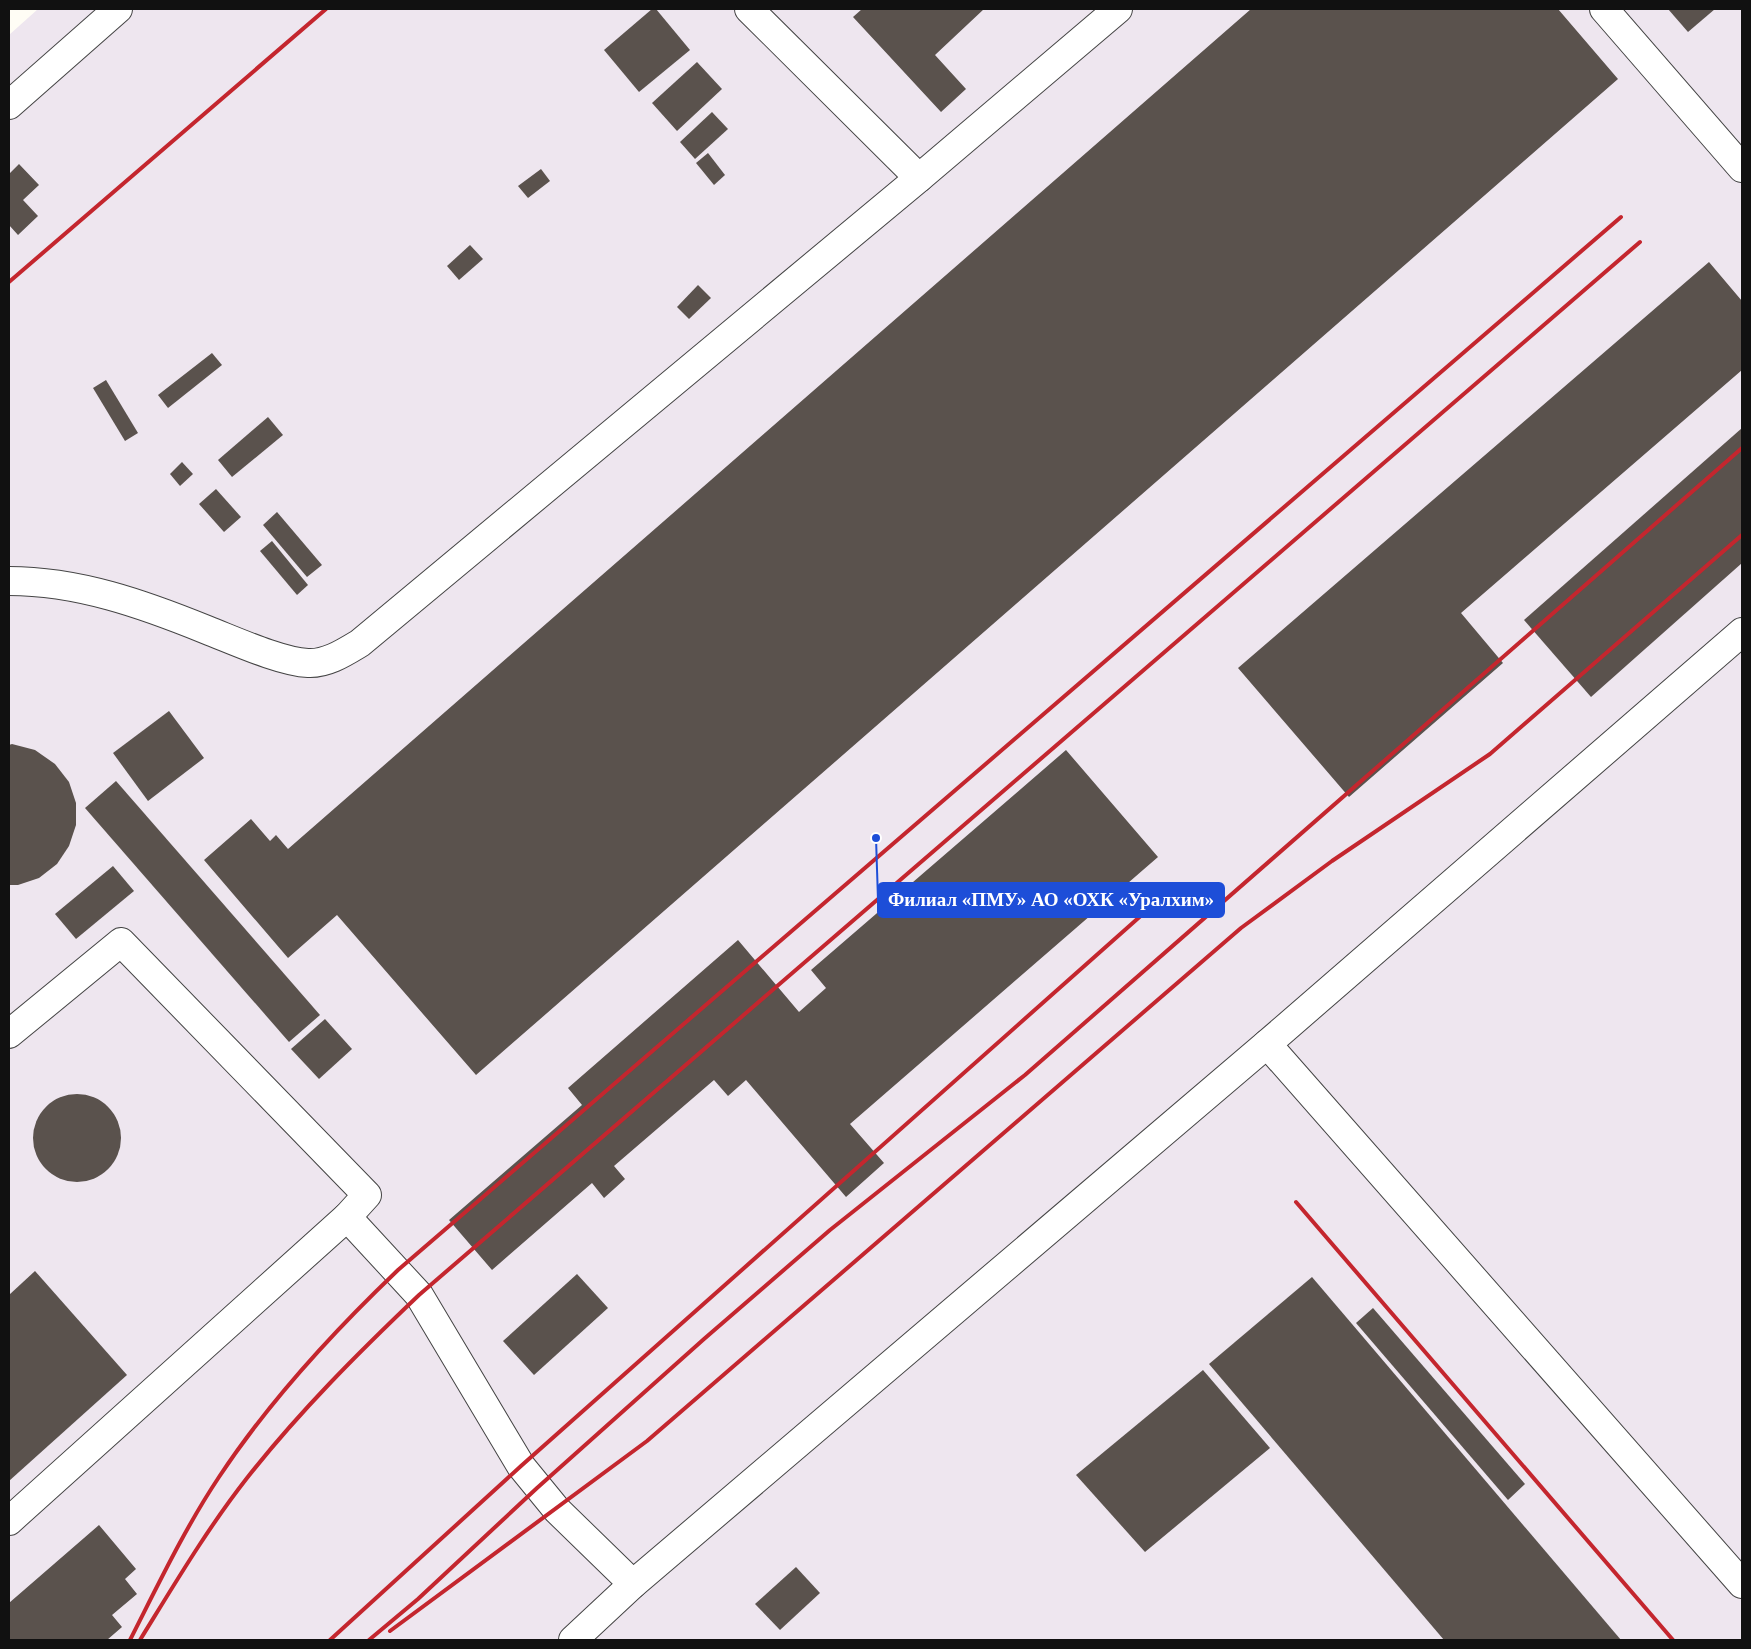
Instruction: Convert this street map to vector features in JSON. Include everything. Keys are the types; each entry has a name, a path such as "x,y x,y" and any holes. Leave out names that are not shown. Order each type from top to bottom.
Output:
{"lane":[{"path":"9,104 118,9"},
{"path":"749,9 919,178"},
{"path":"9,581 49,582 143,604 250,647 308,663 336,657 360,643 919,178 1118,9"},
{"path":"1604,9 1742,168"},
{"path":"573,1640 633,1584 1267,1044 1742,632"},
{"path":"9,1034 121,942 367,1195 346,1218 9,1520"},
{"path":"1267,1044 1742,1584"},
{"path":"346,1218 419,1295 521,1466 537,1488 633,1584"}],"shaded area":[{"path":"38,9 1742,9 1742,1640 9,1640 9,35"}],"building":[{"path":"652,9 656,9 690,50 639,92 604,50"},
{"path":"862,9 984,9 935,55 966,89 941,112 853,17"},
{"path":"1251,9 1558,9 1618,79 476,1075 337,915 288,958 204,860 251,819 270,841 276,835 288,849"},
{"path":"1668,9 1715,9 1688,32"},
{"path":"697,62 722,89 677,131 652,103"},
{"path":"712,112 728,129 695,159 680,142"},
{"path":"708,153 725,175 714,185 696,163"},
{"path":"19,164 39,185 23,200 38,216 18,235 9,225 9,174"},
{"path":"541,169 550,181 528,198 518,186"},
{"path":"470,245 483,259 459,280 447,266"},
{"path":"1709,262 1742,301 1742,370 1461,613 1503,663 1349,797 1238,668"},
{"path":"698,285 711,298 689,319 677,307"},
{"path":"212,353 222,365 168,408 158,395"},
{"path":"106,380 138,433 125,441 93,388"},
{"path":"268,417 283,435 232,477 218,460"},
{"path":"1742,428 1742,563 1591,697 1524,620"},
{"path":"182,462 193,474 180,486 170,474"},
{"path":"216,489 241,517 224,532 199,504"},
{"path":"277,512 322,565 307,577 263,525"},
{"path":"272,541 308,585 297,595 260,551"},
{"path":"169,711 204,758 148,801 113,753"},
{"path":"12,744 35,750 55,764 69,782 76,803 76,825 69,846 57,864 39,878 18,885 9,885 9,745"},
{"path":"1066,750 1158,857 850,1124 884,1163 846,1197 746,1080 728,1096 714,1080 614,1166 625,1179 604,1198 592,1183 492,1270 449,1220 582,1105 568,1088 738,940 799,1012 826,988 811,970"},
{"path":"116,781 320,1015 289,1042 85,808"},
{"path":"113,866 134,891 76,939 55,914"},
{"path":"325,1019 352,1049 319,1079 291,1049"},
{"path":"77,1094 94,1097 102,1101 114,1113 118,1121 121,1138 118,1155 114,1163 102,1175 94,1179 77,1182 60,1179 52,1175 40,1163 36,1155 33,1138 36,1121 40,1113 52,1101 60,1097"},
{"path":"35,1271 127,1375 9,1481 9,1295"},
{"path":"577,1274 608,1308 534,1375 503,1341"},
{"path":"1312,1277 1621,1640 1444,1640 1209,1364"},
{"path":"1373,1308 1525,1484 1508,1500 1356,1323"},
{"path":"1203,1370 1270,1448 1145,1552 1076,1475"},
{"path":"99,1525 136,1569 125,1579 137,1594 112,1615 122,1627 107,1640 9,1640 9,1603"},
{"path":"796,1567 820,1593 780,1630 755,1604"}],"railway":[{"path":"9,282 326,9"},
{"path":"130,1640 195,1516 219,1477 259,1421 303,1368 349,1318 398,1270 1621,217"},
{"path":"140,1640 205,1537 247,1478 287,1430 330,1384 419,1295 1640,242"},
{"path":"369,1640 418,1599 537,1488 704,1339 830,1230 1025,1075 1742,448"},
{"path":"390,1631 647,1441 1241,928 1332,861 1490,754 1742,535"},
{"path":"330,1640 521,1466 1153,905"},
{"path":"1296,1202 1673,1640"}],"place":[{"name":"Филиал «ПМУ» АО «ОХК «Уралхим»","path":"876,838"}]}
